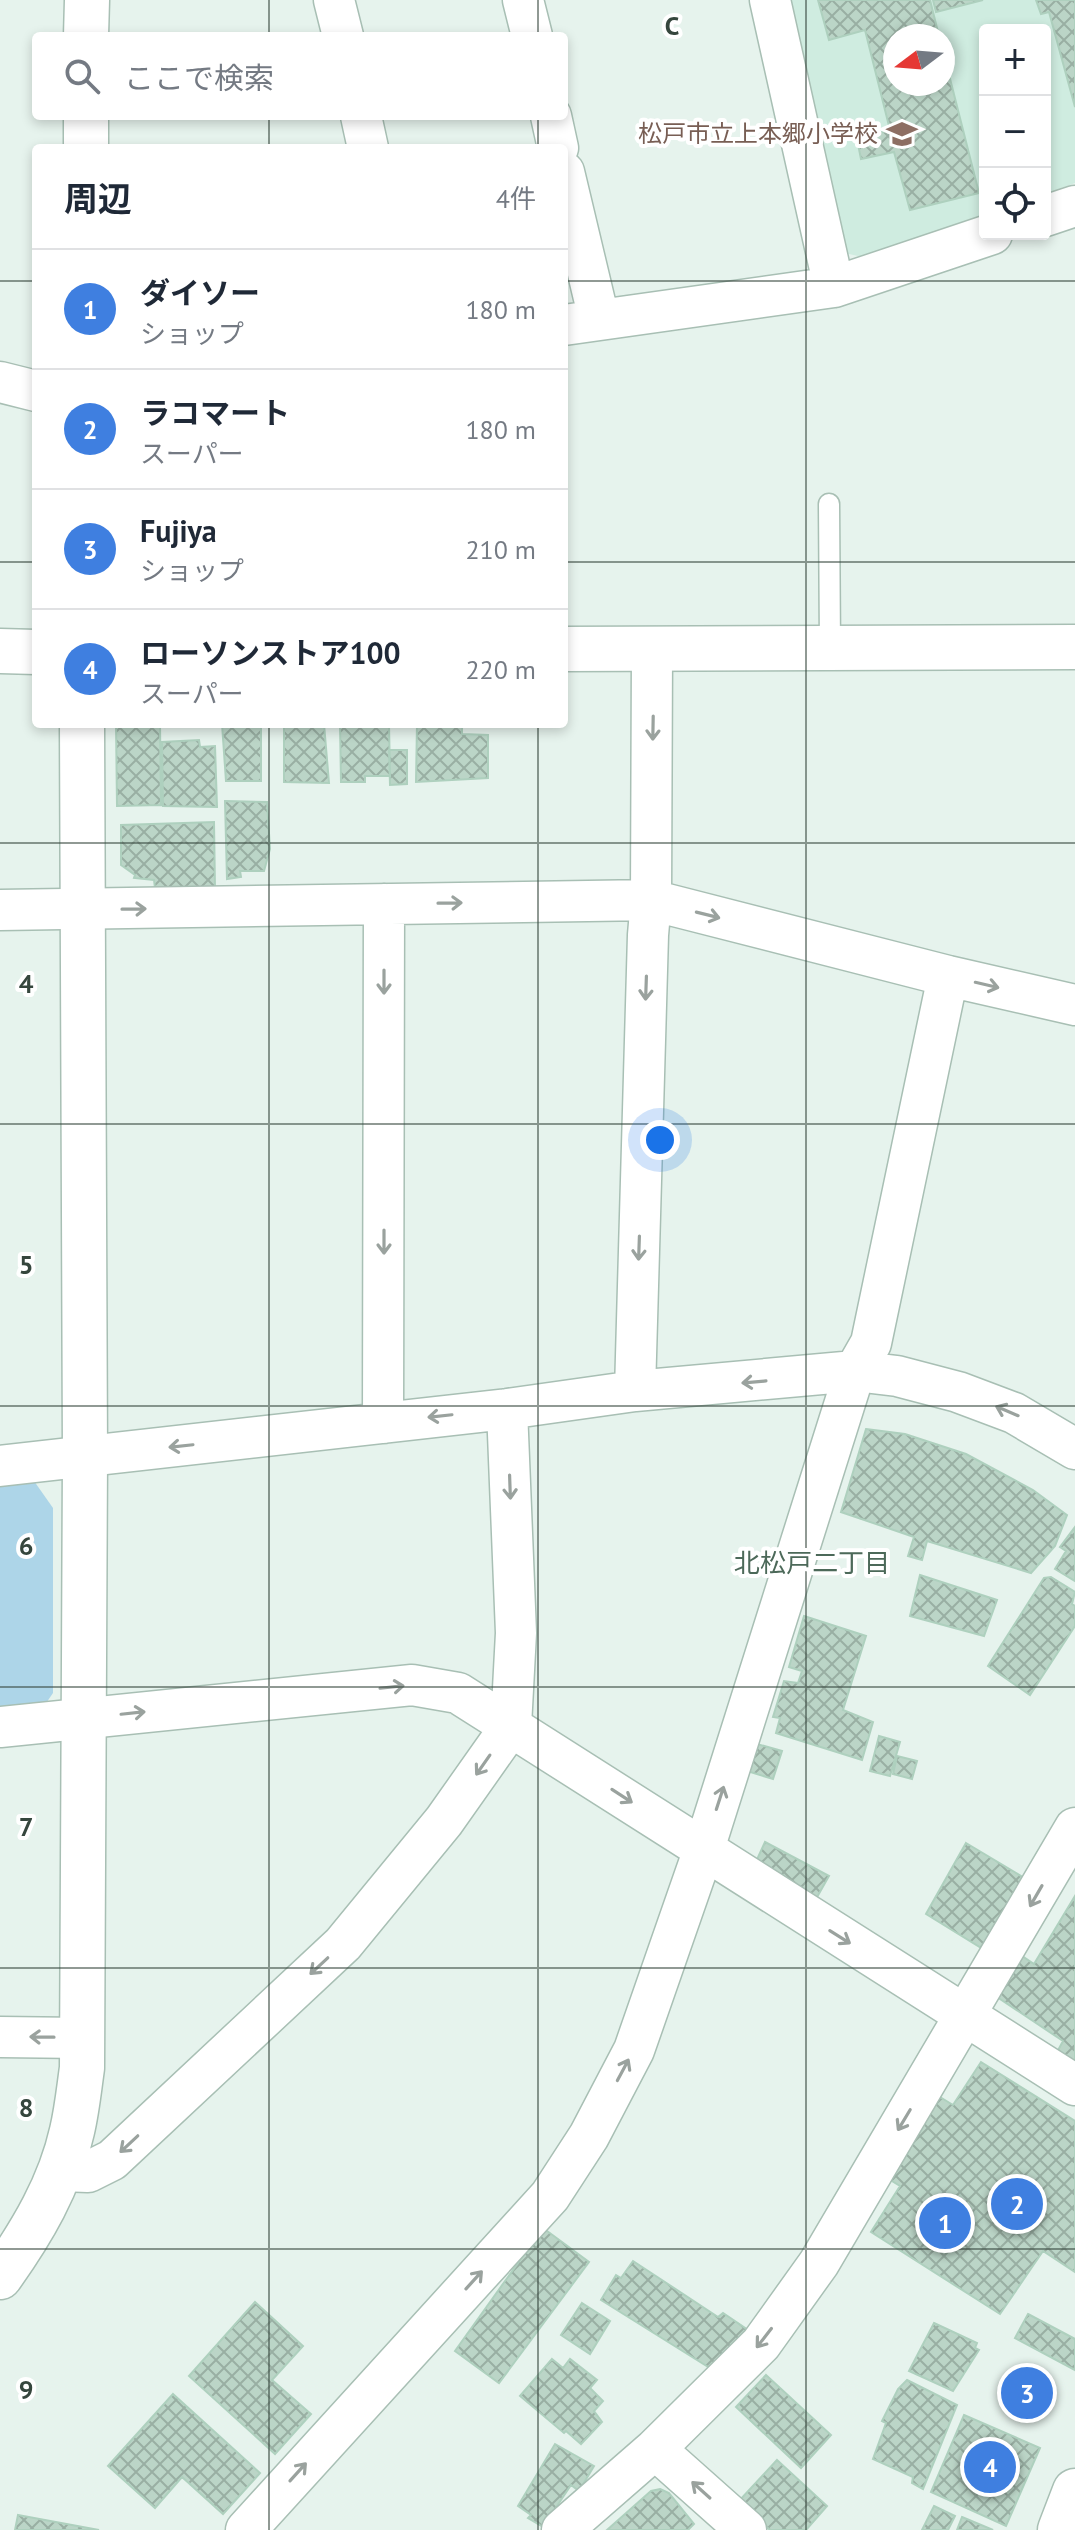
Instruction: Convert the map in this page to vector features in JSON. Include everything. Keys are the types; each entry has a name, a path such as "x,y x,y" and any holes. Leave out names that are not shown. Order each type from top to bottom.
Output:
{"street":[{"path":"86,32 87,0"},
{"path":"334,0 342,32"},
{"path":"523,0 531,32"},
{"path":"770,0 834,287"},
{"path":"86,120 86,144"},
{"path":"362,120 367,144"},
{"path":"552,120 557,144"},
{"path":"1051,214 1075,206"},
{"path":"568,207 581,322 834,287 979,238"},
{"path":"0,382 32,390"},
{"path":"568,649 1075,647"},
{"path":"635,1391 651,900 652,650"},
{"path":"0,651 32,652"},
{"path":"0,2277 40,2216 61,2171 73,2130 82,2068 85,1457 82,728"},
{"path":"0,910 651,900 1075,1005"},
{"path":"383,1423 384,904"},
{"path":"246,2530 550,2196 589,2136 634,2050 704,1849 855,1371 871,1343 948,976"},
{"path":"0,1466 507,1409 635,1391 855,1371 897,1376 958,1392 1014,1413 1075,1449"},
{"path":"61,2171 88,2172 112,2160 343,1944 444,1821 511,1726 516,1633 507,1409"},
{"path":"0,1727 412,1685 458,1693 1075,2085"},
{"path":"562,2530 655,2449 761,2344 819,2263 1075,1828"},
{"path":"0,2037 83,2038"},
{"path":"655,2449 746,2530"},
{"path":"1060,2530 1075,2491"}],"lane":[{"path":"829,504 830,648"}],"shaded area":[{"name":"松戸市立上本郷小学校","path":"789,0 1075,0 1075,183 1051,192 1051,24 979,24 979,216 862,257 845,253"},
{"path":"34,1481 53,1508 53,1693 42,1709 0,1714 0,1485"}],"building":[{"path":"818,0 930,0 936,24 883,24 883,96 954,96 979,193 910,210 894,152 861,159 857,139 890,130 865,30 829,40"},
{"path":"933,0 983,0 936,12"},
{"path":"1036,0 1075,0 1075,107 1049,12 1041,14"},
{"path":"116,728 160,728 161,805 117,806"},
{"path":"222,728 261,728 261,781 226,781"},
{"path":"284,728 324,728 329,783 284,782"},
{"path":"340,728 389,728 390,776 365,776 365,782 341,782"},
{"path":"417,728 462,728 462,734 488,735 488,778 416,782"},
{"path":"199,740 200,747 215,746 217,807 163,806 162,742"},
{"path":"389,750 407,750 407,784 390,785"},
{"path":"225,801 267,802 270,849 264,871 240,871 241,877 227,879"},
{"path":"214,822 215,889 155,888 154,880 134,878 135,875 121,865 121,825"},
{"path":"866,1429 905,1434 966,1454 1033,1490 1067,1515 1055,1546 1031,1573 927,1541 922,1560 908,1556 914,1537 841,1512"},
{"path":"1075,1527 1075,1581 1055,1569 1066,1551 1060,1547"},
{"path":"920,1575 997,1600 984,1636 910,1616"},
{"path":"1051,1577 1075,1592 1072,1604 1075,1606 1075,1626 1030,1695 988,1666 1044,1578"},
{"path":"804,1616 866,1636 843,1710 873,1722 862,1760 776,1733 780,1718 773,1717 784,1681 798,1683 802,1671 789,1667"},
{"path":"879,1736 900,1742 890,1776 870,1771"},
{"path":"750,1742 782,1751 773,1779 744,1770"},
{"path":"897,1756 917,1761 912,1779 893,1774"},
{"path":"765,1842 829,1876 816,1899 754,1866"},
{"path":"966,1843 1026,1879 983,1949 926,1914"},
{"path":"1075,1896 1075,2071 1054,2058 1063,2041 997,1997 1022,1956 1034,1964"},
{"path":"981,2062 1075,2121 1075,2272 1043,2251 1000,2314 871,2232 900,2186 887,2178 940,2097 953,2105"},
{"path":"543,2228 589,2262 499,2383 455,2351"},
{"path":"633,2261 718,2317 723,2313 748,2330 713,2370 601,2300 616,2275 621,2278"},
{"path":"255,2302 303,2346 272,2380 311,2414 275,2454 189,2376"},
{"path":"582,2303 610,2321 590,2354 561,2335"},
{"path":"1028,2314 1075,2339 1075,2370 1015,2338"},
{"path":"934,2323 977,2343 975,2348 979,2350 953,2391 909,2371"},
{"path":"552,2359 563,2368 570,2359 597,2380 590,2388 603,2401 594,2411 602,2422 581,2444 520,2396"},
{"path":"766,2375 831,2435 801,2468 736,2407"},
{"path":"907,2380 957,2405 923,2489 912,2483 913,2477 873,2459 886,2423 882,2421 898,2389"},
{"path":"173,2394 260,2473 223,2514 182,2477 155,2508 108,2466"},
{"path":"964,2415 1040,2448 1006,2526 931,2492"},
{"path":"555,2444 594,2466 579,2491 571,2485 543,2527 528,2518 531,2515 518,2506"},
{"path":"777,2460 827,2506 806,2530 770,2530 739,2501"},
{"path":"660,2489 669,2493 694,2524 688,2530 607,2530 651,2491"},
{"path":"934,2506 955,2516 948,2530 922,2530"},
{"path":"18,2515 99,2530 15,2530"},
{"path":"962,2517 993,2530 957,2530"}],"place":[{"name":"松戸市立上本郷小学校","path":"902,134"},
{"name":"ラコマート","path":"1017,2204"},
{"name":"ダイソー","path":"945,2223"},
{"name":"Fujiya","path":"1027,2393"},
{"name":"ローソンストア100","path":"990,2467"}],"district":[{"name":"北松戸二丁目","path":"812,1563"}]}
